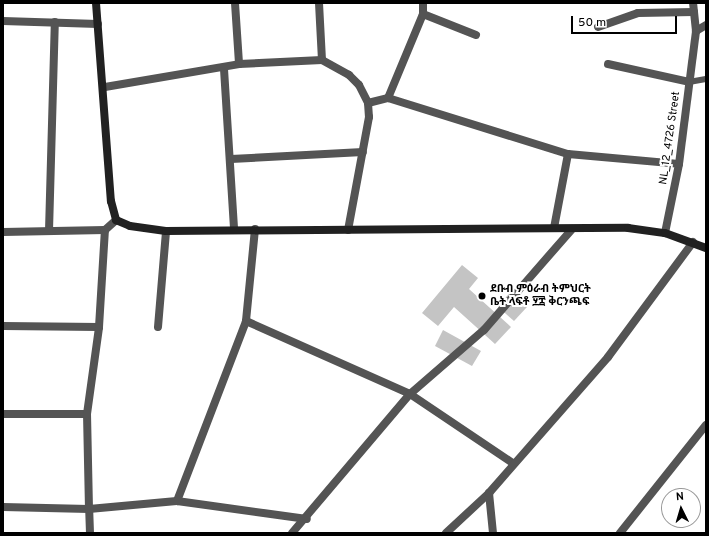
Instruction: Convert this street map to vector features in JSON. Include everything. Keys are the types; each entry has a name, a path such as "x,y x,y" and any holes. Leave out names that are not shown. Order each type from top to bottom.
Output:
{"street":[{"path":"96,3 105,87 111,201 116,220"},
{"path":"235,3 238,64"},
{"path":"319,3 322,60"},
{"path":"388,98 423,14 423,3"},
{"name":"NL_12_4726 Street","path":"665,233 679,164 696,31 693,3"},
{"path":"598,28 638,13 694,12"},
{"path":"423,14 476,35"},
{"path":"3,20 98,24"},
{"path":"49,231 55,22"},
{"path":"696,31 706,25"},
{"path":"105,87 224,69 238,64 322,60 360,85 368,103 363,152 348,230"},
{"path":"608,64 689,82"},
{"path":"224,69 231,159 234,229"},
{"path":"368,103 388,98 568,154 679,164"},
{"path":"231,159 363,152"},
{"path":"554,228 568,154"},
{"path":"3,232 105,230 116,220"},
{"path":"116,220 130,226 166,231 234,229 348,230 628,228 665,233 706,248"},
{"path":"177,501 246,321 255,229"},
{"path":"292,533 307,519 410,394 484,330 572,229"},
{"path":"90,533 87,414 99,328 105,230"},
{"path":"158,326 166,231"},
{"path":"446,533 489,493 608,357 693,242"},
{"path":"246,321 410,394 514,464"},
{"path":"3,326 99,328"},
{"path":"3,414 87,414"},
{"path":"620,533 706,425"},
{"path":"489,493 493,533"},
{"path":"3,507 90,509 177,501 307,519"}],"lane":[{"path":"689,82 706,79"}],"building":[{"path":"462,265 478,278 469,289 511,327 495,344 454,307 438,326 422,313"},
{"path":"511,292 527,307 514,321 497,306"},
{"path":"443,330 481,351 472,366 435,346"}],"place":[{"name":"ደቡብ ምዕራብ ትምህርት ቤት ላፍቶ ፶፰ ቅርንጫፍ","path":"482,296"}]}
